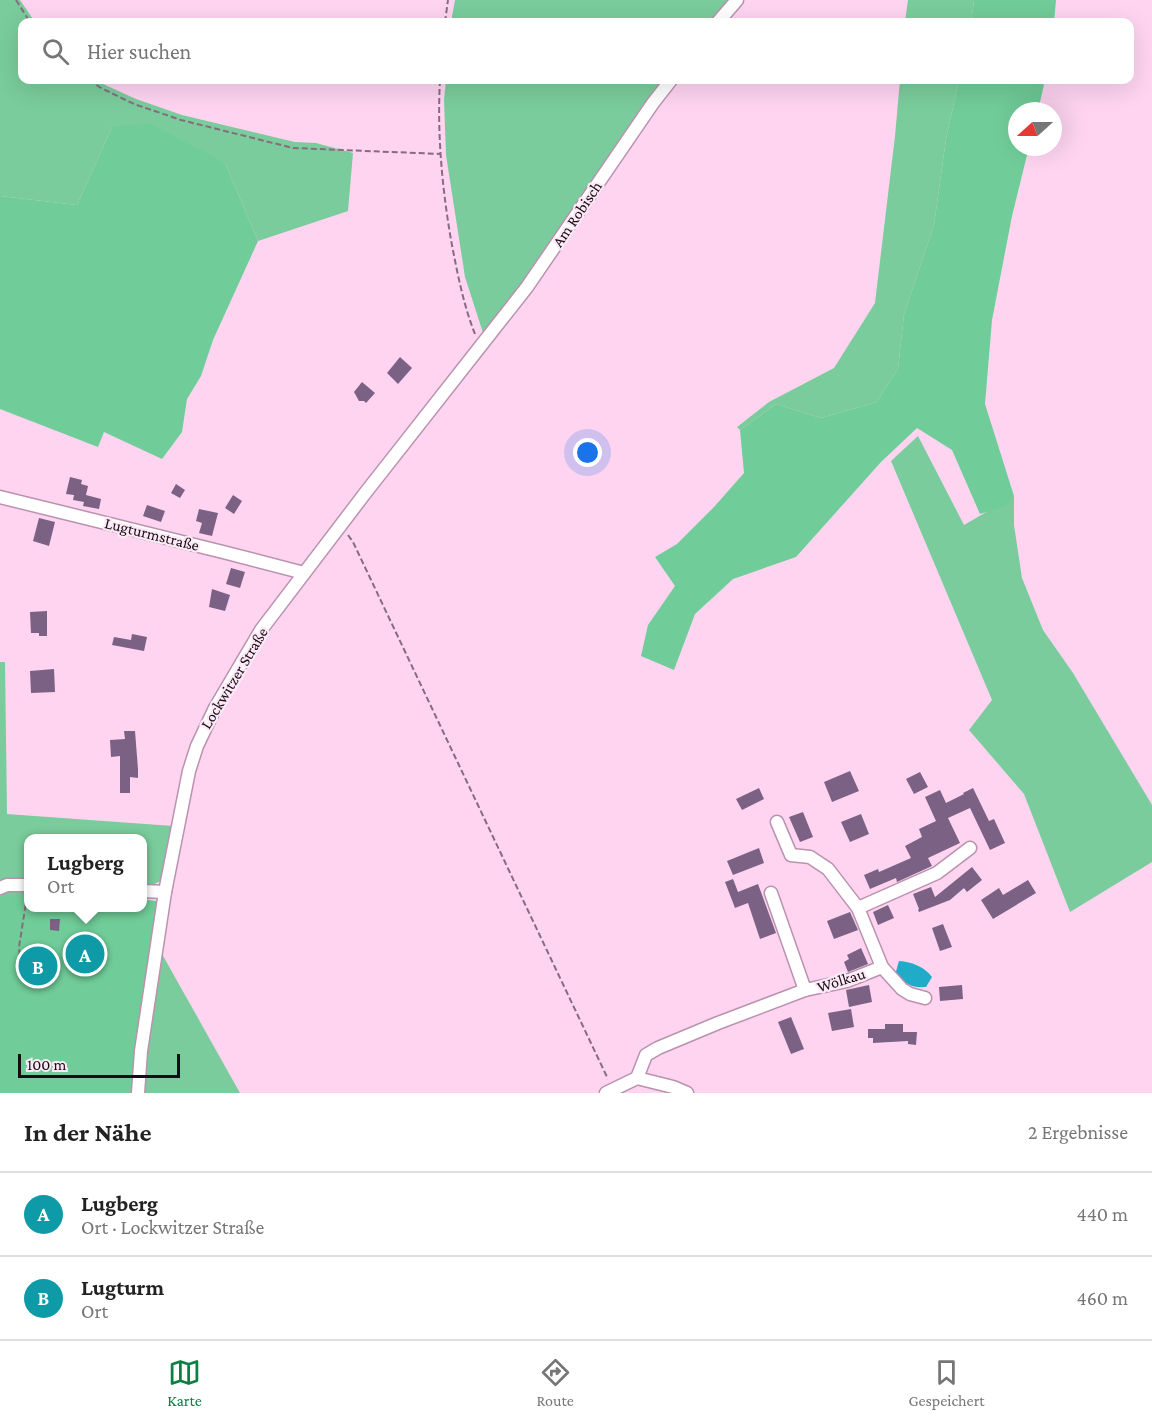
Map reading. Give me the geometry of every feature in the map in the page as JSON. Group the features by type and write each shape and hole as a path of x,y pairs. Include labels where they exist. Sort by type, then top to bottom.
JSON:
{"street":[{"path":"721,18 737,0"},
{"name":"Am Robisch","path":"468,362 527,287 653,103 669,84"},
{"name":"Lockwitzer Straße","path":"138,1093 141,1051 165,892 189,771 201,734 261,630 468,362"},
{"name":"Lugturmstraße","path":"0,497 304,573"},
{"name":"Wölkau","path":"637,1078 646,1055 658,1048 805,990 847,981 882,967 858,908 828,870 810,857 791,855 777,822"},
{"path":"858,908 936,873 970,848"},
{"path":"0,888 7,885 24,885"},
{"path":"147,891 165,892"},
{"path":"771,893 805,990"},
{"path":"882,967 902,989 925,998"},
{"path":"609,1091 637,1078 687,1093"}],"path":[{"path":"16,0 27,18"},
{"path":"446,18 448,0"},
{"path":"95,84 134,104 172,117 293,148 441,154"},
{"path":"440,84 438,107 445,201 456,264 480,346"},
{"path":"341,527 353,542 609,1091"},
{"path":"25,912 19,947 20,959 35,965"}],"green space":[{"path":"0,0 20,0 32,18 18,18 18,84 103,84 136,99 182,115 295,142 316,143 353,153 348,211 258,241 225,163 112,127 77,205 0,196"},
{"path":"455,0 737,0 721,18 452,18"},
{"path":"908,0 974,0 972,18 906,18"},
{"path":"974,0 1056,0 1054,18 972,18"},
{"path":"446,84 665,84 484,336 465,277 446,155"},
{"path":"900,84 958,84 946,139 934,225 904,314 898,369 877,402 821,418 776,404 740,430 737,427 769,402 834,368 875,303"},
{"path":"958,84 1044,84 1040,102 1008,102 1008,156 1027,156 1012,216 992,320 985,404 1014,496 1006,506 980,514 952,450 917,428 881,462 796,557 733,579 695,614 674,670 641,656 648,625 675,586 655,557 677,544 744,473 740,430 776,404 821,418 877,402 898,369 904,314 934,225 946,139"},
{"path":"151,124 225,163 258,241 213,340 201,376 187,399 182,432 162,459 104,432 98,447 0,409 0,196 77,205 112,127"},
{"path":"918,436 964,525 1014,496 1014,525 1022,578 1043,630 1073,673 1152,805 1152,862 1070,912 1024,794 969,730 992,700 891,461"},
{"path":"0,662 5,662 7,814 173,826 163,880 147,888 147,834 24,834 24,883 0,885"},
{"path":"9,889 24,890 24,912 147,912 147,900 156,901 161,909 131,1093 0,1093 0,896"},
{"path":"162,954 240,1093 142,1093 146,1050"}],"water":[{"path":"899,961 926,970 932,977 926,987 909,985 895,975"}],"building":[{"path":"400,357 412,368 398,384 387,373"},
{"path":"362,382 375,393 366,403 359,401 354,392"},
{"path":"70,477 82,480 81,484 88,486 86,495 101,499 99,509 83,506 84,502 73,500 74,495 66,494"},
{"path":"176,484 185,490 180,498 171,493"},
{"path":"233,495 242,501 234,514 225,508"},
{"path":"147,505 165,511 161,522 143,516"},
{"path":"199,509 218,513 212,536 199,533 202,523 196,521"},
{"path":"39,518 55,522 49,546 33,541"},
{"path":"231,568 245,572 240,588 226,584"},
{"path":"212,589 230,595 225,611 209,607"},
{"path":"47,611 47,636 31,633 30,612"},
{"path":"132,634 147,637 144,651 112,645 114,637 131,640"},
{"path":"54,669 55,692 31,693 30,671"},
{"path":"124,731 135,731 138,778 130,777 130,793 120,793 120,756 111,757 110,740 125,739"},
{"path":"850,771 859,791 832,802 824,782"},
{"path":"920,772 928,787 914,794 906,779"},
{"path":"759,788 764,799 742,810 736,799"},
{"path":"973,788 989,821 994,819 1005,843 990,850 970,808 948,818 960,843 928,858 932,866 897,882 896,878 870,889 864,875 878,869 879,872 911,858 905,846 922,837 919,829 936,821 925,797 940,790 946,803"},
{"path":"803,812 813,837 800,842 789,817"},
{"path":"861,814 869,834 850,842 841,822"},
{"path":"759,848 764,863 733,875 727,861"},
{"path":"972,867 982,880 967,892 964,888 950,900 919,912 913,894 931,887 935,897"},
{"path":"733,879 738,892 758,884 776,933 760,939 748,903 735,908 725,882"},
{"path":"1028,880 1036,893 993,919 981,900 999,888 1003,895"},
{"path":"888,905 894,918 878,925 873,912"},
{"path":"850,912 858,930 834,939 827,921"},
{"path":"50,919 60,919 59,931 50,930"},
{"path":"943,924 952,947 940,951 932,928"},
{"path":"861,948 868,964 848,972 844,962 849,959 847,955"},
{"path":"869,985 872,1002 849,1007 846,990"},
{"path":"962,985 963,999 940,1001 939,987"},
{"path":"851,1009 854,1027 832,1031 828,1013"},
{"path":"791,1017 804,1049 791,1054 778,1022"},
{"path":"885,1024 903,1024 903,1032 917,1032 916,1045 908,1044 908,1041 873,1043 873,1038 868,1038 868,1029 885,1029"}],"place":[{"name":"Lugberg","path":"85,954"},
{"name":"Lugturm","path":"38,966"}]}
